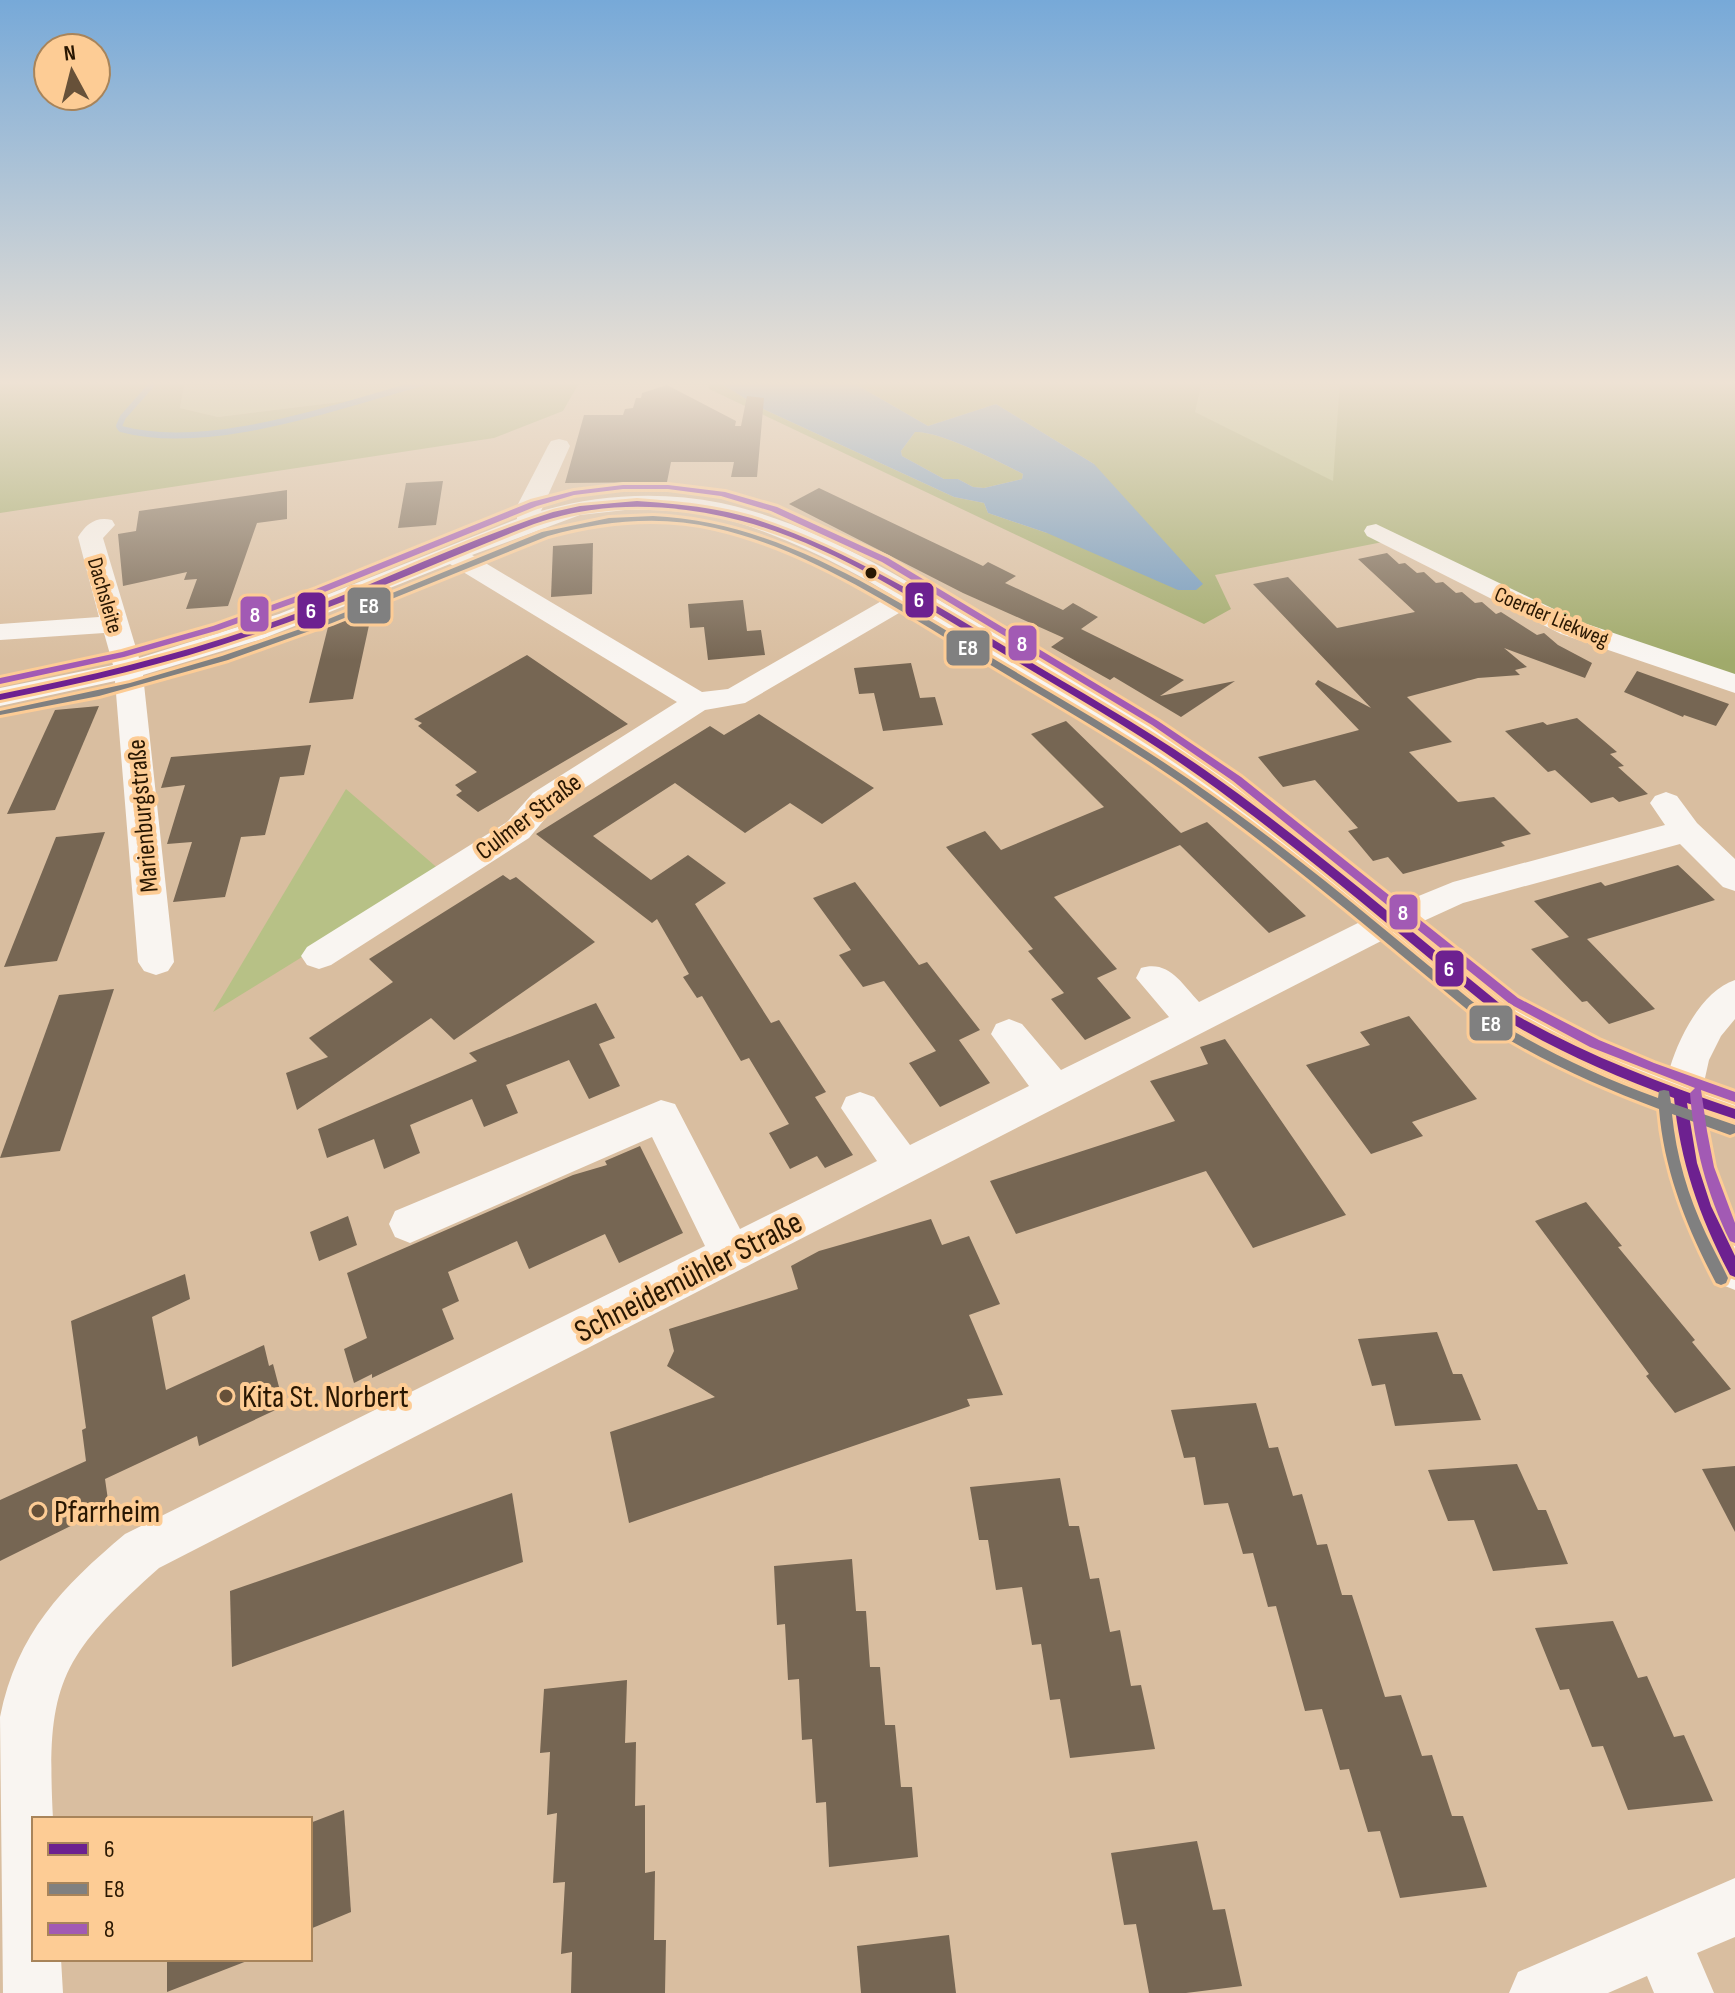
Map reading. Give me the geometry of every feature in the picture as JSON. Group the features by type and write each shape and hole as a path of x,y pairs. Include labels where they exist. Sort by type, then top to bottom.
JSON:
{"street":[{"path":"529,523 529,506 545,474"},
{"name":"Dachsleite","path":"0,697 128,670 255,632 529,523 578,508 668,503 719,510 767,524 912,594 1146,736 1227,791 1505,1014 1538,1036 1624,1077 1735,1114"},
{"name":"Dachsleite","path":"103,525 90,537 128,670"},
{"name":"Coerder Liekweg","path":"1376,531 1571,628 1735,684"},
{"path":"451,553 697,702"},
{"name":"Culmer Straße","path":"319,956 518,830 544,800 697,702 735,697 912,594"},
{"path":"0,632 115,624"},
{"name":"Marienburgstraße","path":"128,670 156,962"},
{"name":"Schneidemühler Straße","path":"33,1993 12,1737 50,1646 84,1601 142,1551 1392,921 1453,894 1676,817 1735,879"},
{"path":"1154,978 1195,1021"},
{"path":"1735,994 1697,1041 1680,1094 1690,1177 1702,1212 1735,1270"},
{"path":"1009,1034 1056,1091"},
{"path":"860,1108 904,1167"},
{"path":"410,1224 661,1116 731,1254"},
{"path":"1539,1993 1735,1907"},
{"path":"1662,1940 1684,1993"}],"green space":[{"path":"0,474 257,474 0,513"},
{"path":"888,474 904,474 954,497 984,503 988,513 1047,533 1087,474 1319,474 1333,481 1333,474 1735,474 1735,676 1578,623 1403,538 1215,575 1231,609 1204,624"},
{"path":"935,474 1023,474 1022,479 984,488 973,487 958,479 944,479"},
{"path":"1318,474 1334,474 1334,482"},
{"path":"346,789 441,871 213,1012"}],"water":[{"path":"904,474 935,474 984,488 1022,479 1023,474 1103,474 1203,584 1196,590 1178,590 1047,533 988,513 984,503 954,497"}],"building":[{"path":"568,474 669,474 667,482 565,483"},
{"path":"732,474 757,474 757,477 731,477"},
{"path":"443,481 436,525 398,528 406,483"},
{"path":"819,488 983,566 988,562 1016,576 1005,583 1063,610 1073,603 1098,617 1081,629 1184,680 1160,696 1235,681 1181,717 1114,677 1110,680 1051,647 1064,638 963,593 789,504"},
{"path":"287,490 287,519 257,523 228,606 186,609 197,579 184,580 187,572 123,586 118,534 136,531 139,511"},
{"path":"593,543 592,594 551,597 553,546"},
{"path":"1387,553 1399,564 1405,563 1417,573 1424,572 1436,583 1443,582 1475,603 1482,602 1496,614 1501,612 1537,635 1544,633 1558,645 1592,663 1585,678 1504,648 1527,667 1515,670 1520,675 1478,678 1407,697 1452,742 1409,752 1458,802 1494,797 1531,834 1501,842 1505,846 1403,874 1388,857 1373,861 1348,831 1358,828 1315,780 1283,787 1258,757 1359,730 1315,684 1318,680 1371,708 1253,584 1288,577 1337,628 1415,612 1358,559"},
{"path":"743,600 747,631 761,630 765,655 708,660 704,627 690,628 688,604"},
{"path":"371,616 353,699 309,703 330,619"},
{"path":"527,655 628,724 478,812 456,795 462,791 455,785 477,772 418,726 422,723 414,719"},
{"path":"911,663 920,698 935,697 943,725 883,731 874,693 859,694 854,668"},
{"path":"1637,671 1729,704 1716,726 1683,717 1624,692"},
{"path":"99,706 55,810 7,814 55,710"},
{"path":"759,714 874,788 822,824 790,803 745,833 675,783 593,836 651,880 688,855 726,883 695,904 771,1023 779,1020 826,1092 815,1097 853,1155 825,1168 817,1156 790,1169 769,1133 789,1124 749,1058 741,1061 702,996 697,998 683,977 689,974 657,919 652,923 536,834 710,726 724,735"},
{"path":"1577,718 1617,752 1610,754 1624,766 1618,767 1648,794 1619,802 1613,797 1591,803 1555,770 1548,772 1505,731"},
{"path":"1066,721 1181,833 1207,822 1306,916 1269,933 1180,845 1054,897 1117,969 1097,978 1131,1018 1085,1040 1051,999 1064,993 1028,951 1033,949 946,847 985,831 1001,850 1104,807 1031,734"},
{"path":"311,745 304,775 280,777 265,835 241,837 225,897 173,902 192,842 167,844 185,785 161,788 171,757"},
{"path":"105,832 57,961 4,967 56,837"},
{"path":"1678,865 1715,900 1587,939 1655,1009 1609,1024 1587,1001 1582,1002 1531,949 1569,937 1534,901 1601,882 1605,886"},
{"path":"503,875 510,880 516,877 595,942 454,1040 431,1018 297,1110 286,1073 328,1057 309,1038 393,982 369,959"},
{"path":"855,882 919,965 927,962 980,1030 959,1040 990,1083 940,1107 909,1063 936,1051 884,981 863,987 839,955 851,950 813,898"},
{"path":"114,989 60,1151 0,1158 59,995"},
{"path":"596,1003 615,1038 599,1044 620,1086 589,1099 569,1060 506,1085 518,1113 484,1127 472,1099 410,1125 420,1153 384,1169 374,1139 327,1158 318,1129 477,1061 469,1053"},
{"path":"1409,1016 1477,1099 1412,1122 1423,1136 1371,1154 1306,1065 1370,1045 1360,1032"},
{"path":"1225,1039 1346,1215 1253,1248 1206,1171 1016,1234 990,1181 1175,1121 1150,1081 1208,1064 1200,1047"},
{"path":"640,1146 683,1233 619,1263 605,1234 529,1269 517,1241 448,1272 459,1301 442,1309 454,1339 372,1378 372,1374 354,1383 344,1349 367,1338 347,1273 573,1175 607,1165 605,1161"},
{"path":"1586,1202 1731,1389 1675,1413 1646,1376 1649,1374 1535,1221"},
{"path":"348,1216 357,1245 319,1261 310,1232"},
{"path":"931,1219 942,1245 969,1236 1000,1304 969,1315 1003,1395 967,1399 970,1406 629,1523 610,1432 715,1397 667,1366 674,1351 669,1329 798,1289 791,1266 819,1251"},
{"path":"185,1274 190,1299 152,1317 166,1390 264,1345 269,1366 273,1364 284,1406 199,1446 197,1436 105,1479 109,1507 0,1561 0,1500 86,1461 82,1430 86,1428 71,1321"},
{"path":"1437,1332 1453,1374 1462,1374 1481,1420 1395,1426 1385,1384 1372,1386 1358,1339"},
{"path":"1256,1403 1269,1448 1278,1447 1293,1496 1302,1494 1317,1545 1327,1544 1342,1595 1352,1595 1385,1697 1401,1695 1422,1756 1432,1755 1452,1816 1463,1816 1487,1887 1400,1898 1380,1831 1368,1832 1349,1769 1340,1770 1322,1709 1305,1711 1276,1606 1268,1607 1253,1553 1243,1554 1228,1503 1204,1505 1195,1457 1184,1458 1171,1410"},
{"path":"1517,1464 1538,1510 1546,1510 1568,1564 1493,1571 1474,1520 1448,1521 1428,1470"},
{"path":"1735,1466 1735,1532 1702,1469"},
{"path":"1060,1478 1069,1526 1079,1526 1090,1579 1099,1578 1110,1632 1120,1630 1131,1686 1141,1685 1155,1749 1070,1758 1060,1699 1050,1700 1041,1644 1032,1645 1022,1587 996,1590 988,1540 979,1540 970,1487"},
{"path":"512,1493 523,1562 232,1667 230,1591"},
{"path":"852,1559 856,1611 866,1611 870,1667 880,1667 885,1725 895,1725 901,1787 912,1787 918,1857 829,1867 826,1802 816,1803 812,1739 802,1740 799,1679 788,1680 785,1624 777,1625 774,1566"},
{"path":"1613,1621 1638,1678 1647,1676 1674,1737 1684,1735 1713,1801 1628,1810 1603,1746 1592,1747 1569,1689 1560,1690 1535,1628"},
{"path":"627,1680 625,1743 636,1742 635,1806 645,1805 645,1873 655,1871 654,1940 666,1940 665,1993 571,1993 572,1952 561,1954 565,1882 553,1883 557,1813 547,1815 550,1752 540,1753 544,1689"},
{"path":"344,1810 351,1912 312,1928 312,1822"},
{"path":"1197,1841 1213,1910 1225,1909 1242,1986 1186,1993 1149,1993 1136,1924 1124,1925 1111,1853"},
{"path":"949,1935 956,1993 861,1993 857,1946"},
{"path":"167,1961 247,1961 167,1992"}],"transit line":[{"name":"8","path":"0,681 124,654 216,628 319,591 534,504 574,493 623,487 668,487 722,494 774,509 885,560 1155,723 1237,779 1514,1001 1540,1017 1594,1044 1735,1097"},
{"name":"6","path":"0,697 125,670 247,634 531,522 568,511 637,503 693,507 747,520 799,538 900,589 1114,716 1227,791 1505,1014 1588,1058 1735,1114"},
{"name":"E8","path":"3,713 131,685 225,658 293,635 545,534 588,524 631,519 675,519 718,526 785,548 849,578 1158,763 1253,831 1495,1026 1523,1043 1609,1085 1730,1129"},
{"name":"8","path":"1696,1093 1708,1167 1735,1237"},
{"name":"6","path":"1680,1094 1686,1141 1697,1185 1713,1228 1735,1270"},
{"name":"E8","path":"1664,1095 1670,1144 1682,1190 1721,1278"}],"place":[{"name":"Kita St. Norbert","path":"226,1396"},
{"name":"Pfarrheim","path":"38,1511"}]}
